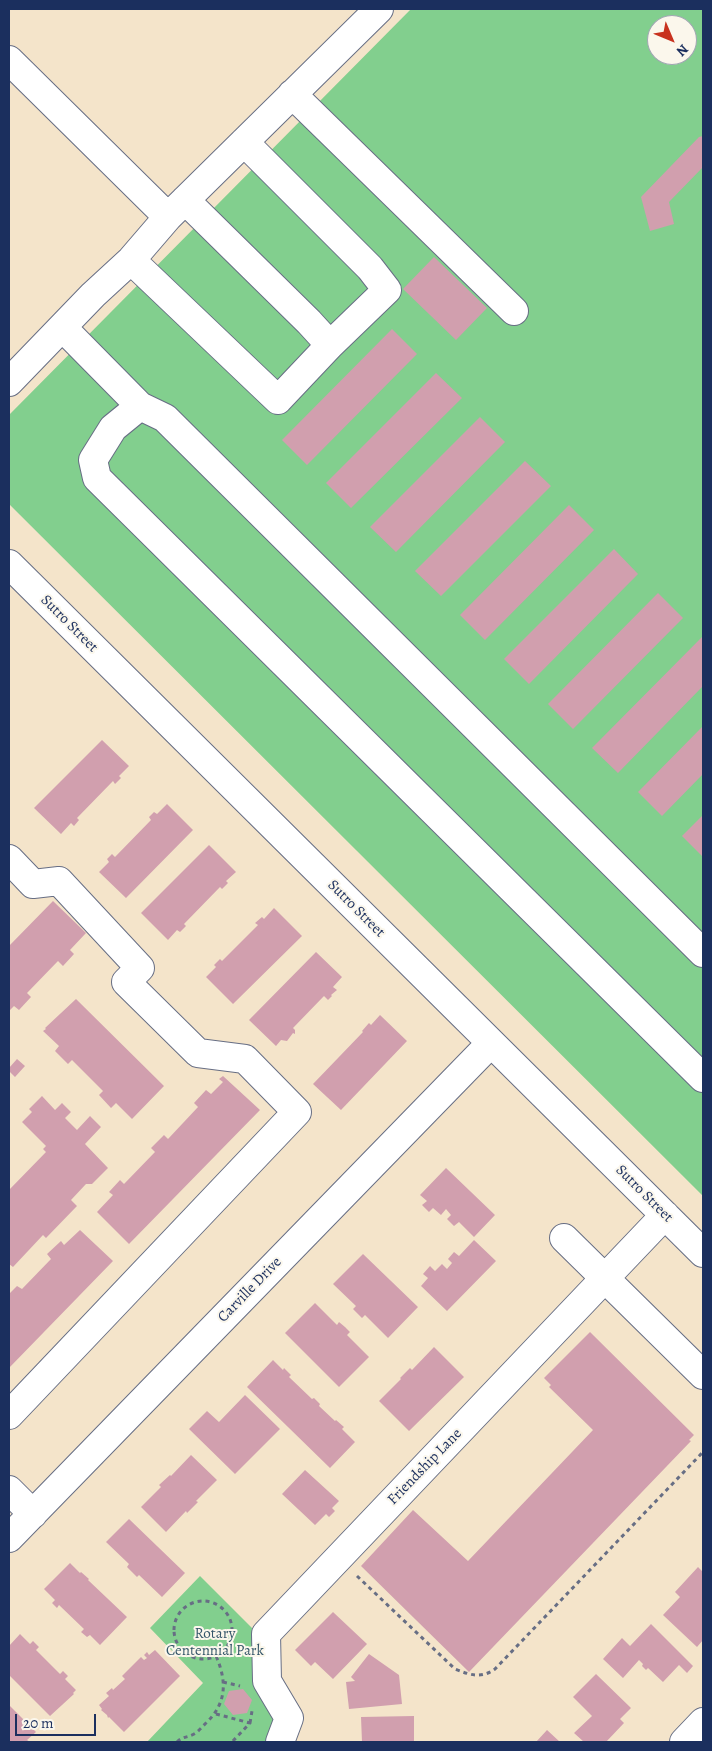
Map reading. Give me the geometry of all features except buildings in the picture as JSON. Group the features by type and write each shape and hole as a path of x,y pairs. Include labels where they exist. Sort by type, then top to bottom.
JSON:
{"street":[{"path":"9,382 93,295 131,260 176,209 379,9"},
{"path":"9,60 176,209 310,322 330,345"},
{"path":"292,94 514,311"},
{"path":"131,260 278,400 330,345 387,290 370,268 244,142"},
{"path":"63,328 140,406 165,418 703,953"},
{"path":"140,406 113,428 93,460 97,478 703,1078"},
{"name":"Sutro Street","path":"9,564 703,1254"},
{"path":"9,859 33,884 59,881 140,968 126,982 198,1053 245,1059 297,1112 9,1415"},
{"name":"Carville Drive","path":"9,1538 491,1043"},
{"name":"Friendship Lane","path":"280,1742 289,1718 267,1682 266,1634 665,1216"},
{"path":"564,1238 703,1375"},
{"path":"9,1490 32,1514"},
{"path":"684,1742 703,1722"}],"path":[{"path":"338,1558 455,1668 469,1675 486,1675 495,1669 703,1452"},
{"path":"207,1601 223,1609 228,1616 231,1625 229,1643 216,1656 206,1659 196,1658 180,1648 175,1639 175,1619 181,1610 189,1604 207,1601"},
{"path":"177,1742 181,1738 194,1734 216,1714 224,1690 223,1672 216,1656"},
{"path":"216,1714 250,1724 232,1742"}],"green space":[{"path":"411,9 703,9 703,1196 9,504 9,415"},
{"name":"Rotary Centennial Park","path":"200,1576 258,1634 254,1646 254,1667 261,1688 278,1718 269,1742 147,1742 203,1683 150,1628"}]}
